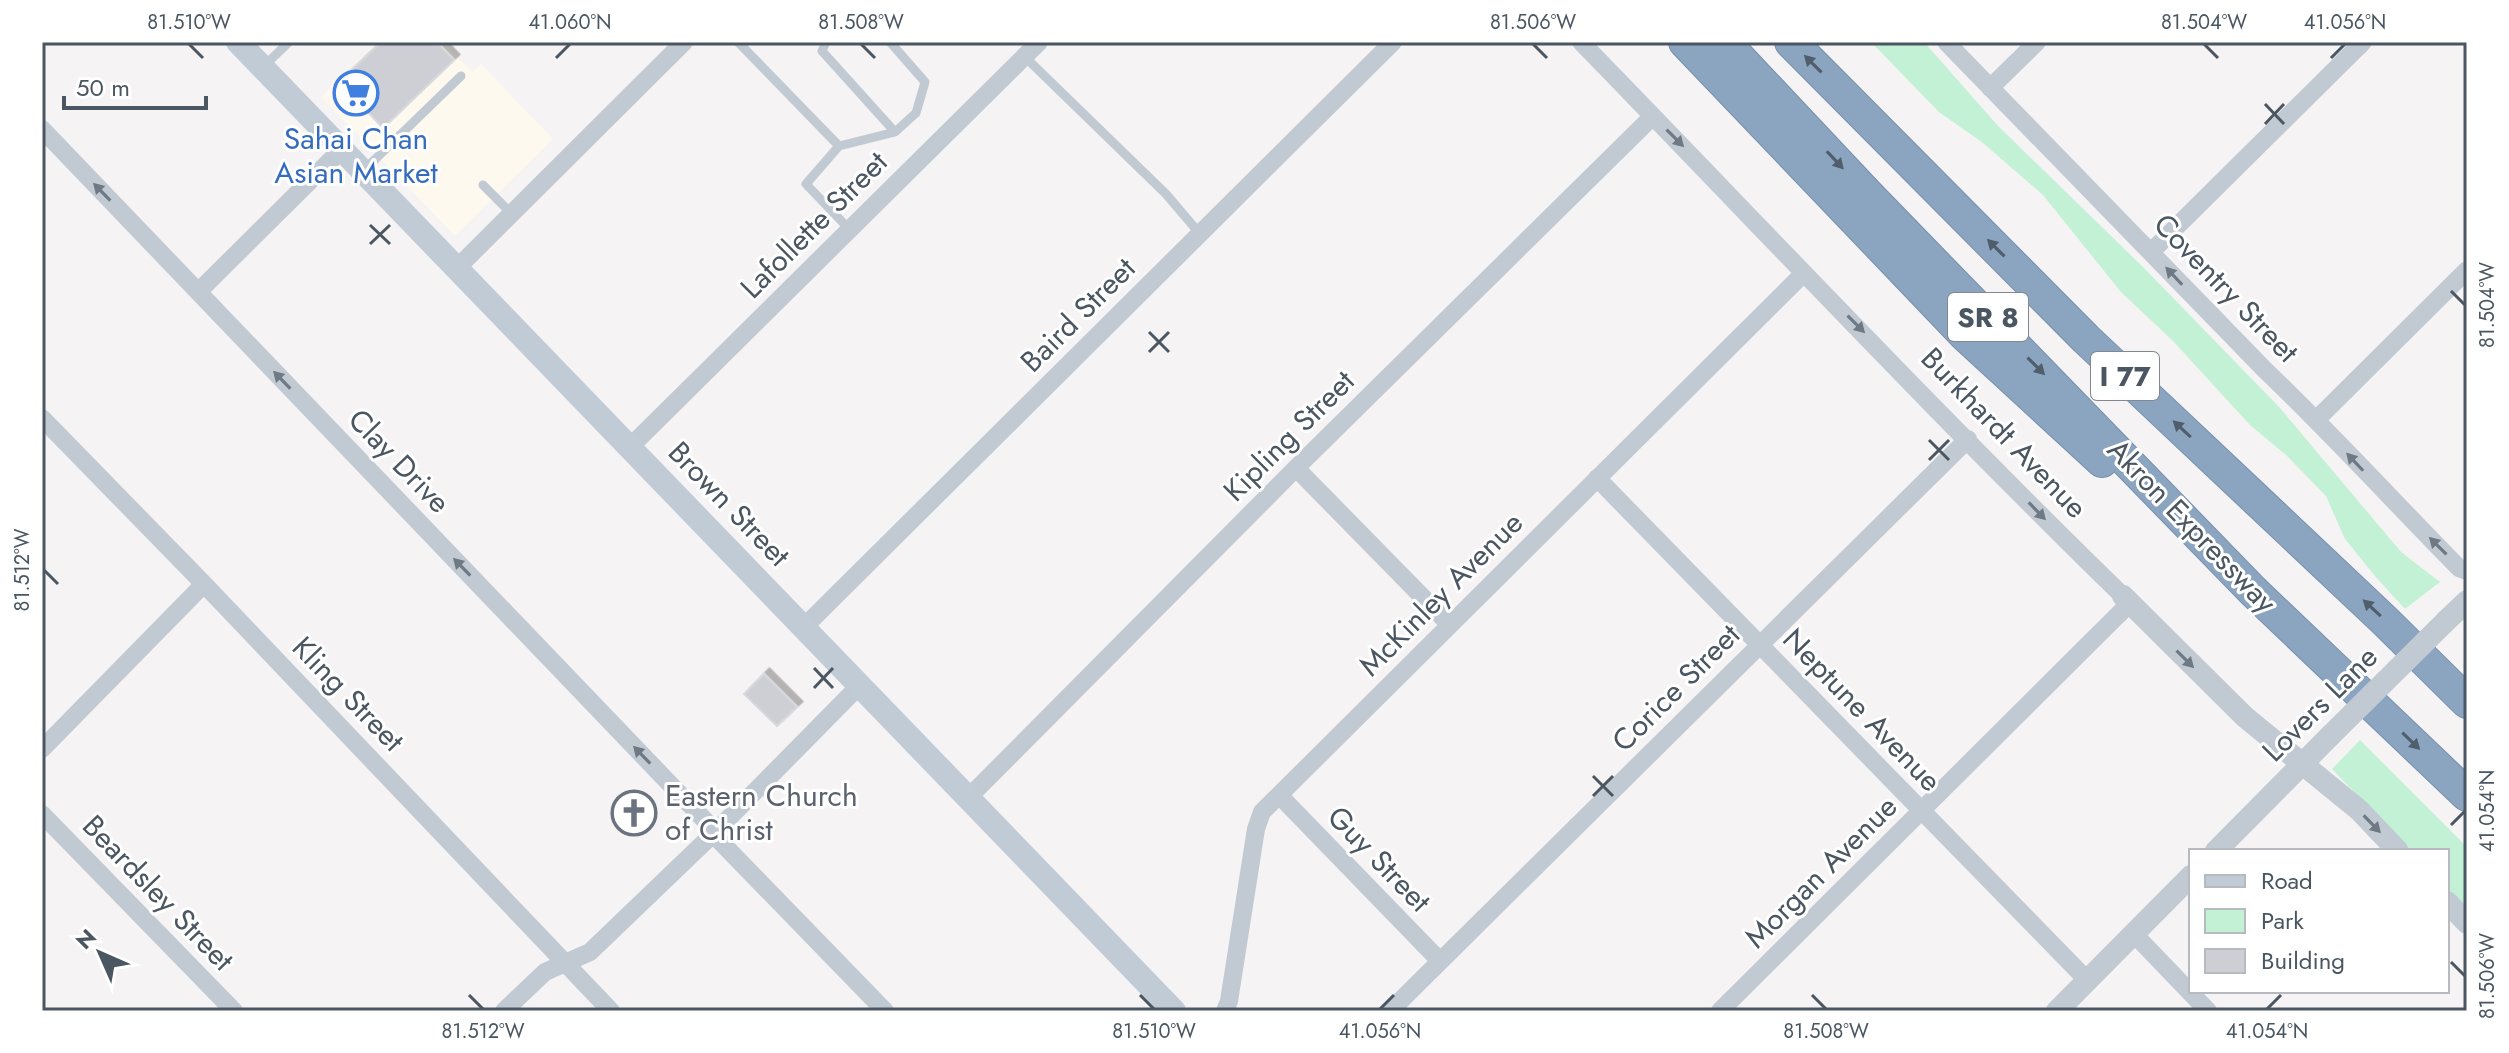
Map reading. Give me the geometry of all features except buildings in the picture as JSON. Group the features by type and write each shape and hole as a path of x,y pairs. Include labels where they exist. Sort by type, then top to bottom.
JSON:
{"highway":[{"name":"I 77","path":"1685,42 1965,335 2081,443 2253,591"},
{"name":"Akron Expressway","path":"1724,42 1867,194 2253,591 2467,795"},
{"name":"Akron Expressway","path":"1791,42 2086,339 2467,702"}],"main road":[{"name":"Brown Street","path":"238,42 1174,1011"}],"street":[{"name":"Lafollette Street","path":"629,448 1039,42"},
{"name":"Baird Street","path":"803,628 1393,42"},
{"name":"Burkhardt Avenue","path":"1581,42 2048,523 2245,717 2359,810 2396,849"},
{"name":"Coventry Street","path":"1946,42 2459,568 2467,571"},
{"path":"1990,88 2037,42"},
{"path":"2152,251 2363,42"},
{"path":"456,269 676,45"},
{"name":"Kipling Street","path":"968,798 1296,468 1653,116"},
{"name":"Clay Drive","path":"42,129 885,1011"},
{"path":"198,292 342,149"},
{"path":"2317,419 2467,270"},
{"name":"McKinley Avenue","path":"1225,1011 1256,829 1262,812 1804,273"},
{"name":"Kling Street","path":"42,418 611,1011"},
{"name":"Corice Street","path":"1390,1011 1968,439"},
{"path":"1296,468 1449,624"},
{"name":"Neptune Avenue","path":"1597,478 2087,980"},
{"path":"42,749 204,584"},
{"name":"Morgan Avenue","path":"1720,1011 1922,811 2127,600"},
{"name":"Lovers Lane","path":"2218,849 2467,601"},
{"path":"504,1011 545,972 590,952 714,833 859,686"},
{"name":"Guy Street","path":"1279,795 1440,961"},
{"name":"Beardsley Street","path":"42,814 234,1011"},
{"path":"2057,1011 2189,878"},
{"path":"2449,904 2467,923"},
{"path":"2135,935 2189,991"},
{"path":"2191,993 2208,1011"}],"lane":[{"path":"263,67 289,42"},
{"path":"738,42 839,146"},
{"path":"826,42 822,51 895,132"},
{"path":"850,230 806,184 839,146 895,132 916,113 925,82 890,42"},
{"path":"1024,56 1166,194 1200,234"},
{"path":"363,171 461,76"},
{"path":"483,185 512,214"}],"shaded area":[{"path":"377,42 443,42 472,72 481,64 553,139 455,236 321,97"}],"green space":[{"path":"1871,42 1924,42 1999,127 2144,268 2280,408 2401,552 2440,582 2405,609 2345,539 2326,496 2286,455 2250,425 2173,341 2121,292 2043,195 1983,143 1939,112"},
{"path":"2360,740 2467,847 2467,908 2449,890 2449,849 2410,849 2332,769"}],"place":[{"name":"Sahai Chan Asian Market","path":"356,93"},
{"name":"Eastern Church of Christ","path":"634,813"}]}
